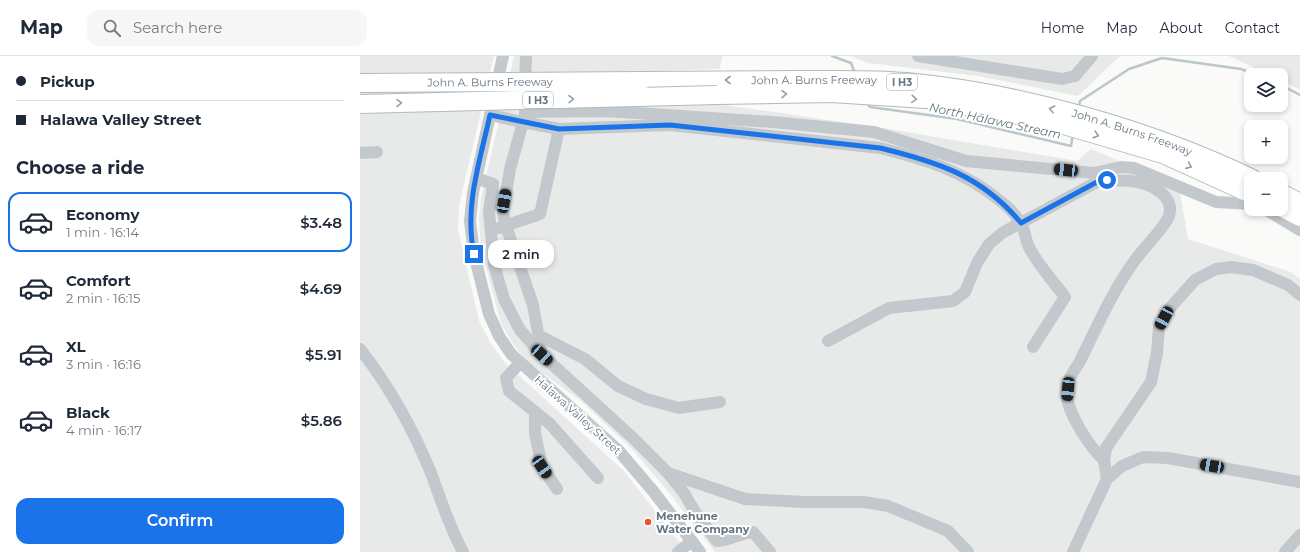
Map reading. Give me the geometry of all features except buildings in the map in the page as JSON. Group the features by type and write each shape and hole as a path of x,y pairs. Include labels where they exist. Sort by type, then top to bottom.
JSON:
{"highway":[{"name":"John A. Burns Freeway","path":"360,83 768,80 906,82 989,94 1107,122 1244,191"},
{"name":"John A. Burns Freeway","path":"360,104 831,93 926,100 1050,121 1154,146 1181,148 1244,175"},
{"path":"1288,197 1300,203"},
{"path":"1288,211 1300,217"}],"street":[{"name":"Halawa Valley Street","path":"503,56 476,178 470,221 474,254 493,324 504,344 520,363 618,450 643,478 700,552"},
{"path":"526,56 524,117 510,169 503,212 506,226 533,305 540,336 542,355"},
{"path":"918,56 975,60 1069,79 1075,76 1092,56"},
{"path":"490,115 524,117 605,111 765,121 874,132 966,161 1094,173 1121,167 1134,168 1216,202 1244,204"},
{"path":"524,117 559,129 670,125 880,148 914,156 956,171 982,185 1009,208 1021,223 1030,248 1065,297 1032,347"},
{"path":"490,231 540,214 559,129"},
{"path":"360,153 377,152"},
{"path":"476,178 493,184 489,212 494,265 504,299 520,330 542,355 628,433 668,473 684,493 695,512 718,540 729,540 744,533 753,532 770,552"},
{"path":"828,341 889,308 953,301 965,292 977,263 989,244 1002,233 1095,183 1107,180 1132,181 1157,189 1166,198 1170,208 1167,219 1132,264 1087,343 1082,358 1069,381 1067,398 1073,416 1096,454 1104,460"},
{"path":"1277,216 1300,230"},
{"path":"1107,479 1104,460 1106,448 1151,382 1157,353 1160,327 1169,309 1195,280 1216,269 1231,267 1253,270 1288,286 1300,295"},
{"path":"540,336 585,359 618,386 646,399 678,408 720,402"},
{"path":"360,349 393,395 430,472 451,529 463,552"},
{"path":"520,363 506,378 509,391 550,424 598,478"},
{"path":"535,412 535,433 542,467 557,489"},
{"path":"1073,552 1107,479 1122,466 1143,457 1168,458 1300,482"},
{"path":"668,473 745,499 804,502 864,502 888,506 948,531 968,552"},
{"path":"1285,552 1300,535"},
{"path":"678,552 692,541"}],"shaded area":[{"path":"360,56 494,56 459,206 458,229 479,321 491,344 506,364 624,471 687,552 360,552"},
{"path":"514,56 722,56 720,69 534,74 533,111 718,104 877,127 1077,161 1091,149 1179,187 1188,239 1291,272 1300,279 1300,552 715,552 671,495 632,449 580,400 543,374 525,359 511,341 501,323 481,249 479,219 481,198"},
{"path":"851,56 1120,56 1078,96 978,76 868,63"},
{"path":"1229,56 1300,56 1300,90 1288,84 1288,68 1255,68"}],"waterway":[{"name":"North Hālawa Stream","path":"832,56 851,63 855,73"},
{"name":"North Hālawa Stream","path":"1079,108 1080,101 1129,69 1162,58 1244,70"},
{"name":"North Hālawa Stream","path":"1288,89 1300,95"},
{"name":"North Hālawa Stream","path":"867,102 870,107 957,119 1071,146 1073,134"}],"place":[{"name":"Menehune Water Company","path":"648,522"}],"route":[{"path":"474,254 470,234 470,208 490,115 559,129 670,125 880,148 914,156 956,171 982,185 1009,208 1021,223 1095,183 1107,180"}]}
